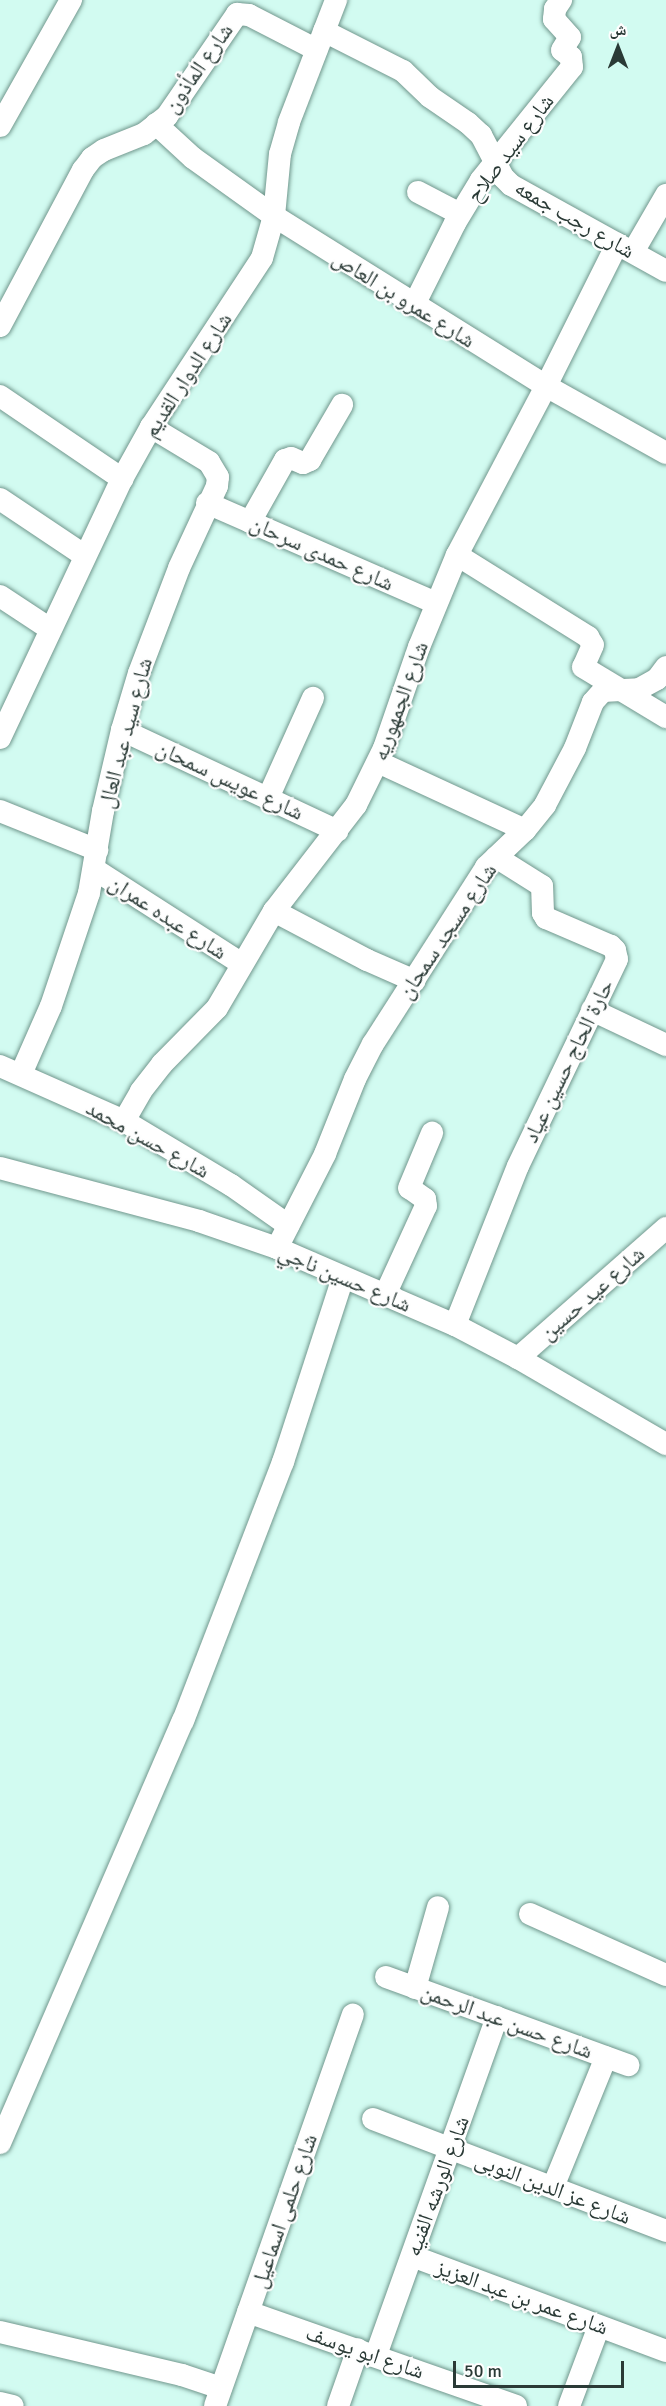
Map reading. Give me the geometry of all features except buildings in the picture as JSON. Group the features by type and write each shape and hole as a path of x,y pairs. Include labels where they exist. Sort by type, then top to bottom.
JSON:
{"street":[{"path":"0,126 71,0"},
{"name":"شارع الدوار القديم","path":"1,733 10,688 50,629 122,479 151,427 252,277 270,238 280,154 289,122 321,40 333,1"},
{"name":"شارع سيد صلاح","path":"414,305 460,214 495,160 572,67 571,57 562,50 570,37 554,19 553,2"},
{"name":"شارع المأذون","path":"0,326 87,164 104,150 144,134 167,116 237,14 249,15 321,40"},
{"name":"شارع رجب جمعه","path":"321,40 403,71 429,97 474,129 491,150 512,185 666,271"},
{"name":"شارع عمرو بن العاص","path":"156,124 225,183 274,216 546,386 666,453"},
{"path":"418,192 460,214"},
{"name":"شارع الجمهوريه","path":"124,1121 141,1091 162,1064 217,1008 274,911 356,805 378,762 436,603 457,555 546,386 625,248 666,195"},
{"path":"0,396 122,479"},
{"path":"250,522 285,460 291,458 306,463 310,460 342,405"},
{"name":"شارع سيد عبد العال","path":"10,1070 51,1006 74,945 95,860 122,730 143,663 179,568 207,503 217,486 218,477 209,462 151,427"},
{"path":"0,499 85,556"},
{"name":"شارع حمدى سرحان","path":"207,503 436,603"},
{"path":"457,555 588,637 593,645 584,667 666,717"},
{"path":"0,596 50,629"},
{"name":"شارع مسجد سمحان","path":"277,1248 325,1154 342,1108 373,1044 486,867 525,830 545,805 561,777 593,702 603,691 639,689 657,679 666,667"},
{"path":"268,798 313,698"},
{"name":"شارع عويس سمحان","path":"122,730 338,831"},
{"path":"378,762 525,830"},
{"name":"شارع عبده عمران","path":"0,811 95,860 242,964"},
{"name":"حارة الحاج حسين عياد","path":"455,1325 518,1166 617,959 615,950 546,918 543,913 542,886 496,857"},
{"path":"274,911 348,951 415,981"},
{"path":"592,1010 666,1045"},
{"name":"شارع حسن محمد","path":"10,1070 124,1121 231,1185 288,1225"},
{"path":"386,1295 426,1206 425,1199 409,1188 432,1132"},
{"name":"شارع حسين ناجي","path":"0,1168 199,1221 277,1248 455,1325 518,1358 666,1444"},
{"name":"شارع عيد حسين","path":"518,1358 666,1228"},
{"path":"0,2143 200,1679 283,1462 343,1277"},
{"path":"415,1988 438,1907"},
{"path":"530,1914 666,1975"},
{"name":"شارع حسن عبد الرحمن","path":"386,1977 628,2065"},
{"name":"شارع حلمى اسماعيل","path":"218,2397 352,2015"},
{"name":"شارع الورشه الفنيه","path":"338,2406 367,2352 412,2256 497,2017"},
{"path":"553,2187 606,2057"},
{"name":"شارع عز الدين النوبى","path":"373,2119 666,2231"},
{"name":"شارع عمر بن عبد العزيز","path":"412,2256 666,2351"},
{"name":"شارع ابو يوسف","path":"248,2312 516,2406"},
{"path":"569,2406 599,2326"},
{"path":"0,2332 182,2375 218,2397"},
{"path":"0,2403 13,2406"}]}
